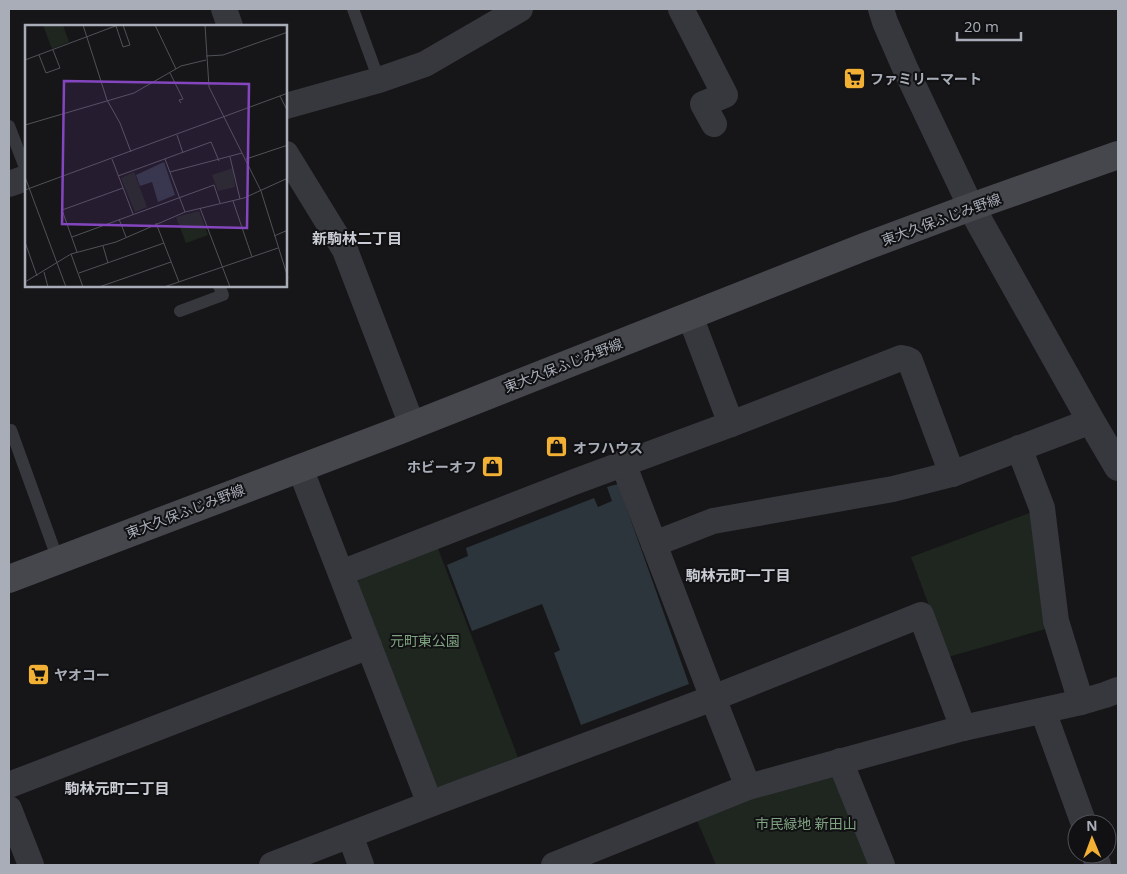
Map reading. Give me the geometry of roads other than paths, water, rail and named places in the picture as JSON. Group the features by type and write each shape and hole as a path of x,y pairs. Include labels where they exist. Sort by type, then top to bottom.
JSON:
{"main road":[{"name":"東大久保ふじみ野線","path":"9,579 412,425 864,247 1118,155"}],"street":[{"path":"224,9 230,25"},
{"path":"288,105 379,80 425,64 520,9"},
{"path":"681,9 725,95 703,104 714,124"},
{"path":"881,9 905,68 971,207 1091,421 1116,459"},
{"path":"288,157 345,250 412,425"},
{"path":"9,184 25,178"},
{"path":"690,316 731,424"},
{"path":"341,573 901,358 910,361 952,474"},
{"path":"654,544 713,521 892,489 952,474 1091,421"},
{"path":"1019,448 1042,508 1056,621 1081,702"},
{"path":"624,463 748,787"},
{"path":"300,468 430,804"},
{"path":"272,865 713,698 921,615 963,728"},
{"path":"9,785 369,646"},
{"path":"570,862 748,787 963,728 1081,702 1118,690"},
{"path":"1043,711 1080,814"},
{"path":"840,762 882,865"},
{"path":"9,809 30,865"},
{"path":"350,835 361,865"}],"lane":[{"path":"353,9 379,80"},
{"path":"9,126 25,167"},
{"path":"180,311 223,295 220,288"},
{"path":"11,430 58,560"}],"place":[{"name":"ファミリーマート","path":"854,78"},
{"name":"オフハウス","path":"557,447"},
{"name":"ホビーオフ","path":"493,466"},
{"name":"ヤオコー","path":"38,674"}],"district":[{"name":"新駒林二丁目","path":"357,238"},
{"name":"駒林元町一丁目","path":"738,575"},
{"name":"駒林元町二丁目","path":"117,788"}],"park label":[{"name":"元町東公園","path":"425,640"},
{"name":"市民緑地 新田山","path":"806,823"}]}
